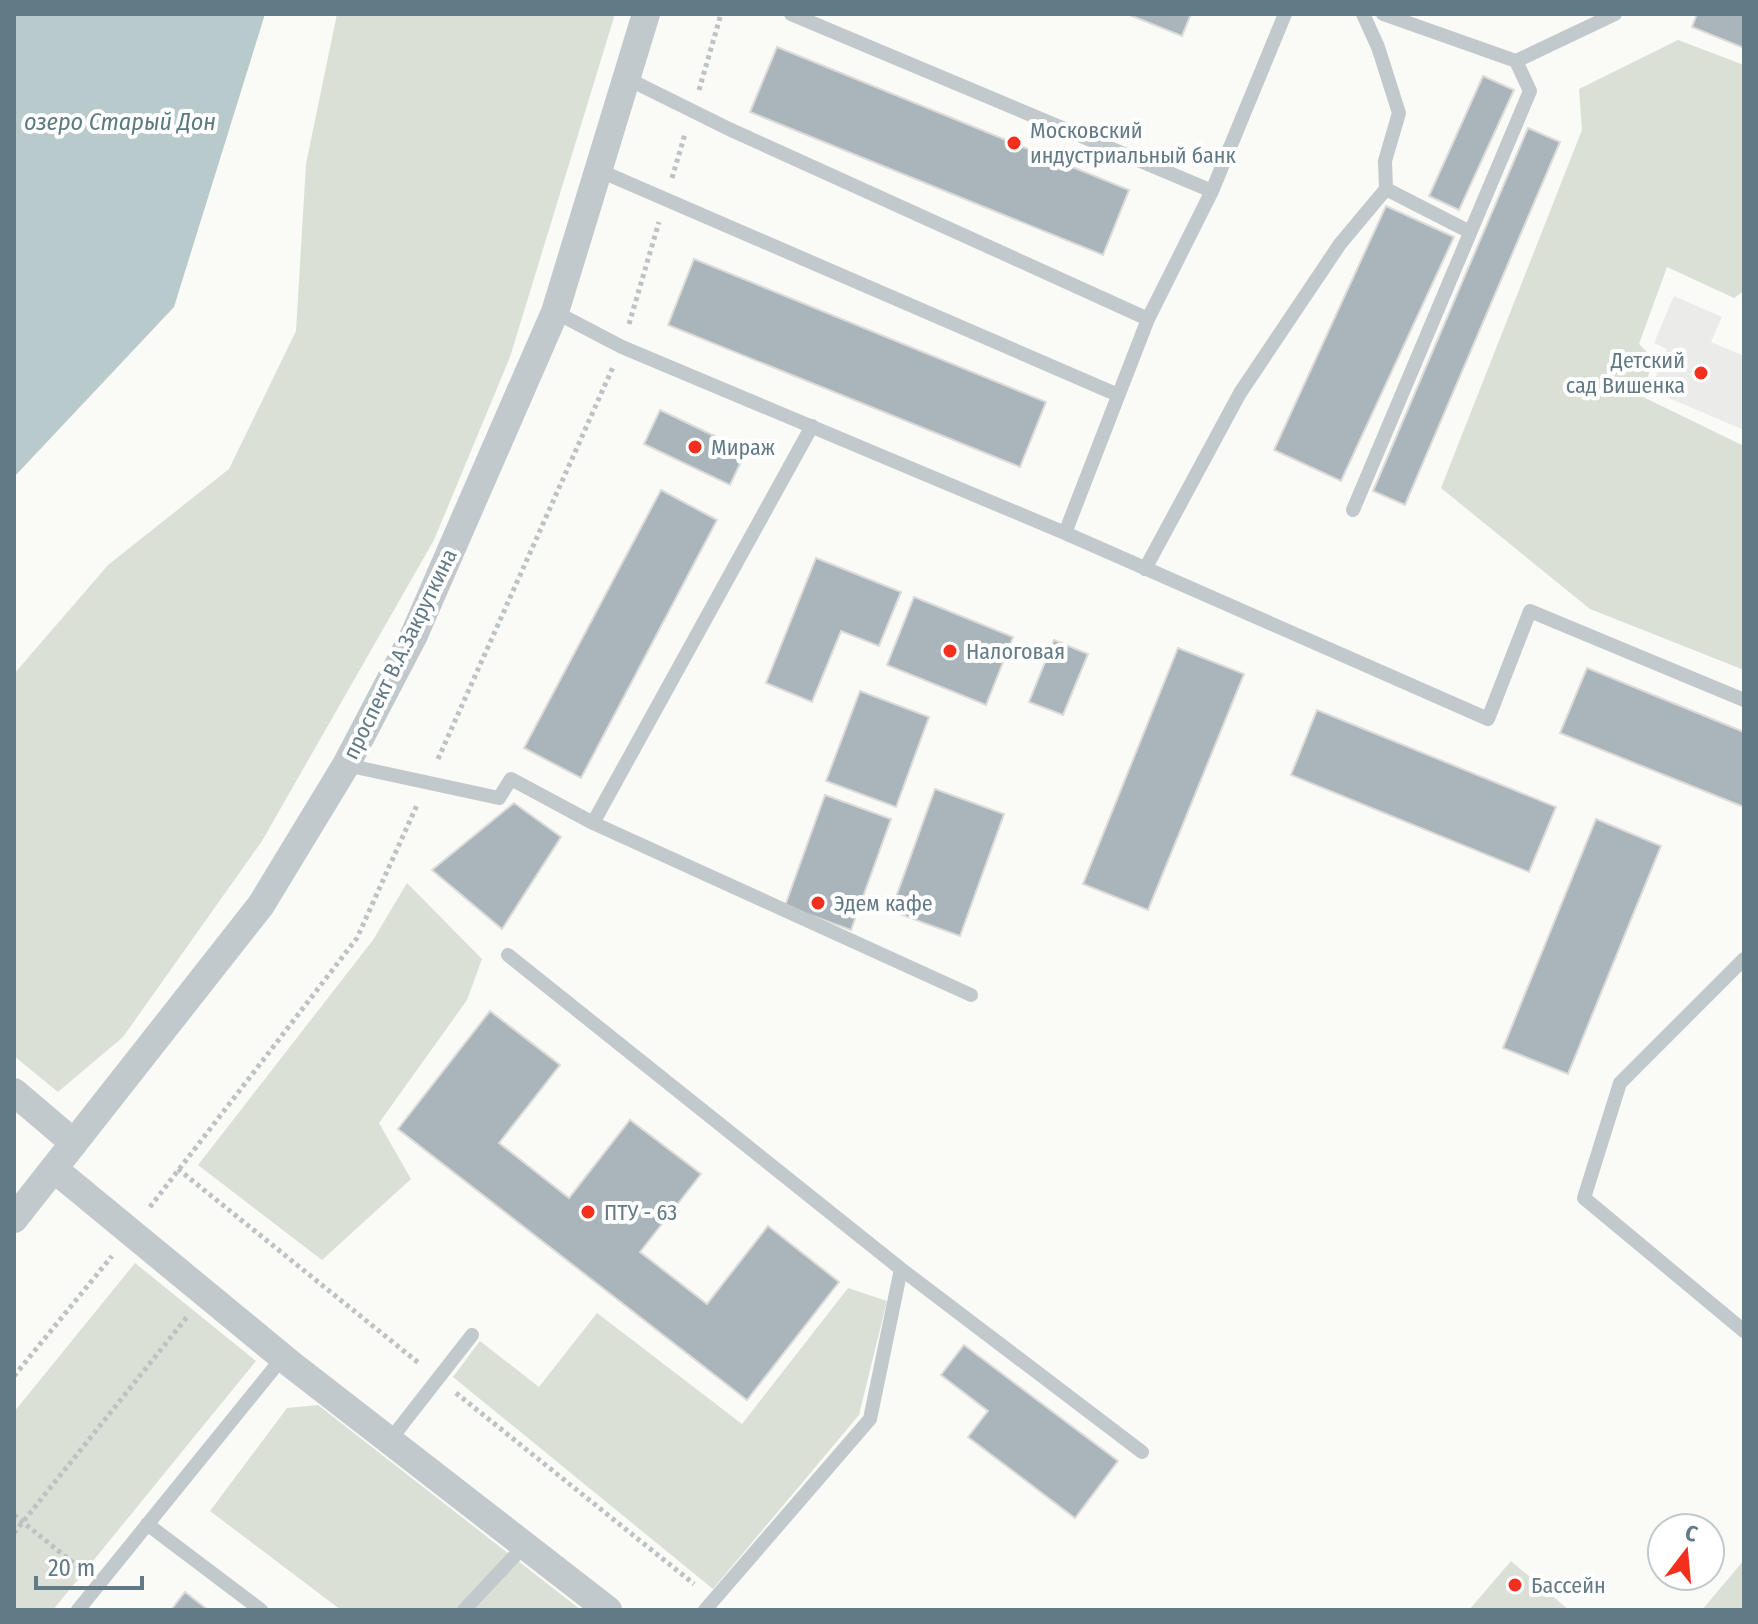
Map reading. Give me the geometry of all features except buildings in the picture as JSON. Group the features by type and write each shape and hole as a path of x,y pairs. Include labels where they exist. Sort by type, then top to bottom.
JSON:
{"street":[{"name":"проспект В.А.Закруткина","path":"14,1219 261,905 346,765 414,635 555,312 646,14"},
{"path":"14,1092 74,1143"},
{"path":"54,1169 283,1357 608,1610"}],"lane":[{"path":"791,14 1212,191"},
{"path":"1065,533 1148,319 1212,191 1285,14"},
{"path":"1145,569 1240,393 1340,244 1386,189 1385,161 1399,113 1378,47 1363,14"},
{"path":"1383,14 1516,61 1615,14"},
{"path":"1353,510 1530,91 1516,61"},
{"path":"626,78 1148,319"},
{"path":"598,170 1118,395"},
{"path":"1386,189 1470,232"},
{"path":"555,312 622,347 1065,533 1488,719 1530,611 1744,700"},
{"path":"593,823 812,426"},
{"path":"346,765 499,798 511,779 593,823 971,995"},
{"path":"508,955 901,1269 1142,1452"},
{"path":"1744,959 1620,1083 1584,1198 1744,1331"},
{"path":"705,1610 870,1419 901,1269"},
{"path":"390,1440 472,1335"},
{"path":"78,1610 283,1357"},
{"path":"147,1524 261,1610"},
{"path":"464,1610 525,1545"}],"path":[{"path":"14,1376 130,1233 357,938 622,347 721,14"},
{"path":"14,1533 205,1294"},
{"path":"14,1515 99,1584"}],"shaded area":[{"path":"337,14 615,14 510,357 434,540 262,841 123,1037 58,1092 14,1056 14,674 108,565 229,469 296,331 306,164"},
{"path":"1678,40 1744,65 1744,291 1734,298 1667,267 1639,344 1654,359 1641,396 1744,446 1744,670 1590,609 1441,488 1582,130 1579,89"},
{"name":"Детский сад Вишенка","path":"1674,296 1722,317 1711,342 1744,356 1744,430 1650,390 1667,349 1654,343"},
{"path":"407,883 482,959 467,1000 379,1123 411,1179 322,1260 198,1165 373,940"},
{"path":"135,1263 256,1361 53,1610 14,1610 14,1412"},
{"path":"848,1288 887,1301 859,1415 713,1589 453,1377 480,1341 539,1387 597,1313 742,1424"},
{"path":"318,1405 581,1610 341,1610 210,1511 287,1408"},
{"path":"1744,1560 1744,1610 1702,1610 1717,1592 1726,1592 1726,1581"},
{"name":"Бассейн","path":"1511,1561 1569,1610 1469,1610"}],"water":[{"name":"озеро Старый Дон","path":"14,14 265,14 174,307 14,477"}],"place":[{"name":"Московский индустриальный банк","path":"1014,143"},
{"name":"Детский сад Вишенка","path":"1701,373"},
{"name":"Мираж","path":"695,447"},
{"name":"Налоговая","path":"950,651"},
{"name":"Эдем кафе","path":"818,903"},
{"name":"ПТУ - 63","path":"588,1212"},
{"name":"Бассейн","path":"1515,1585"}]}
